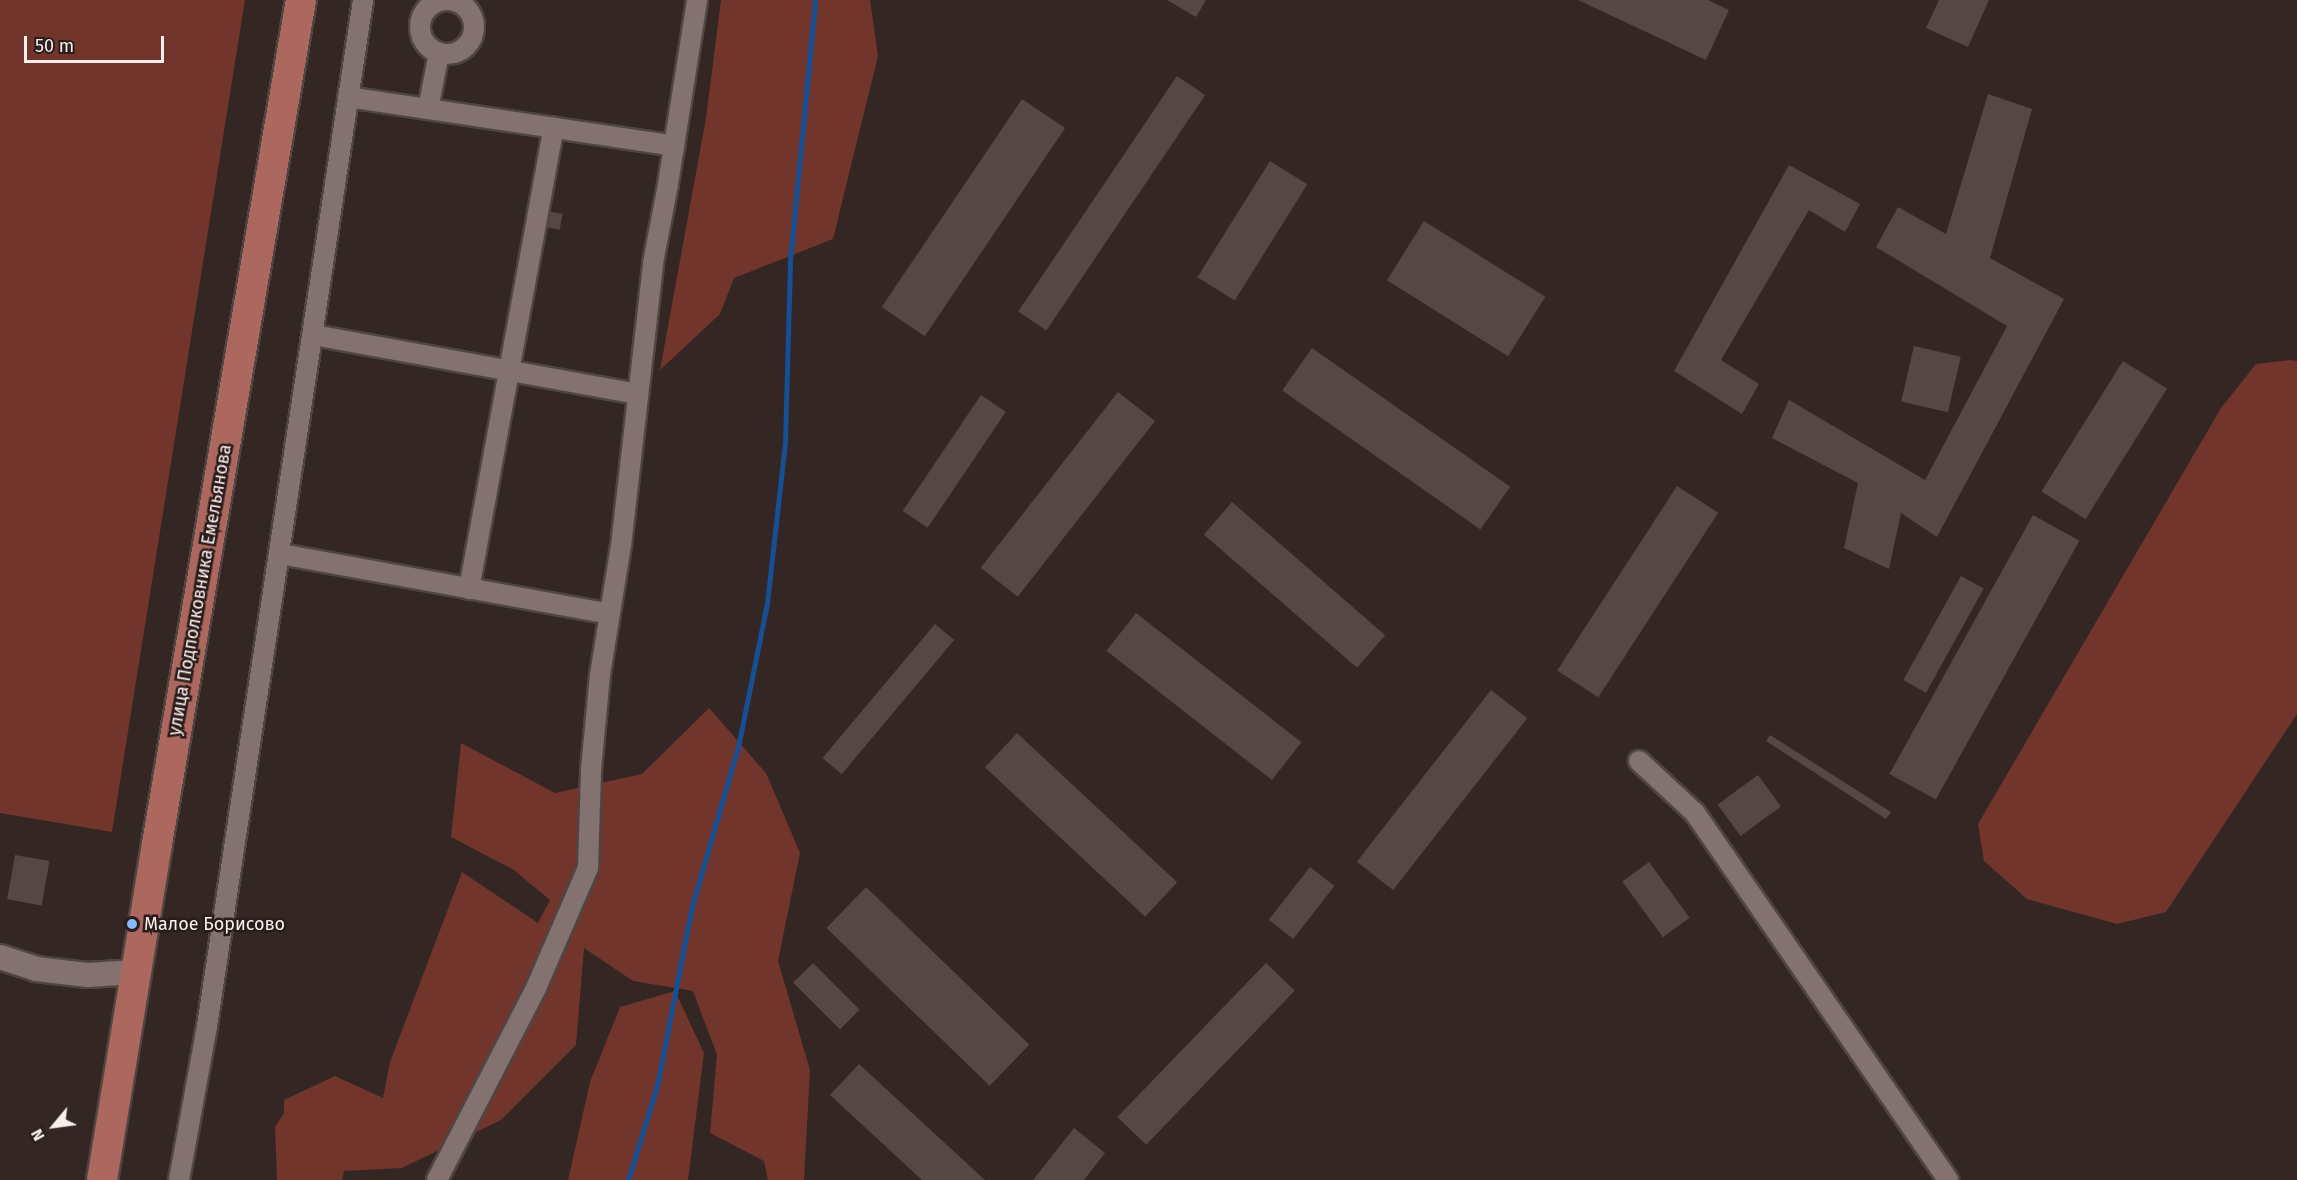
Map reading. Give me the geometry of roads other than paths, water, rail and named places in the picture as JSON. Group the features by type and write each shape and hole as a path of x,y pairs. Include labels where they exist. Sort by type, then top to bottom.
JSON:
{"main road":[{"name":"улица Подполковника Емельянова","path":"102,1180 135,972 301,0"}],"street":[{"path":"179,1180 208,1014 280,554 363,0"},
{"path":"456,0 470,14 473,32 470,40 457,52 439,53 425,43 421,35 421,18 432,4 456,0"},
{"path":"437,1180 536,988 588,868 591,770 610,614 621,546 653,263 697,0"},
{"path":"428,109 439,53"},
{"path":"348,97 674,146"},
{"path":"469,589 554,128"},
{"path":"313,335 637,394"},
{"path":"280,554 610,614"},
{"path":"1639,761 1695,813 1948,1180"},
{"path":"0,957 47,970 88,975 135,972"}],"waterway":[{"path":"628,1180 657,1086 692,906 738,747 767,603 785,442 790,261 815,0"}],"place":[{"name":"Малое Борисово","path":"132,924"}]}
